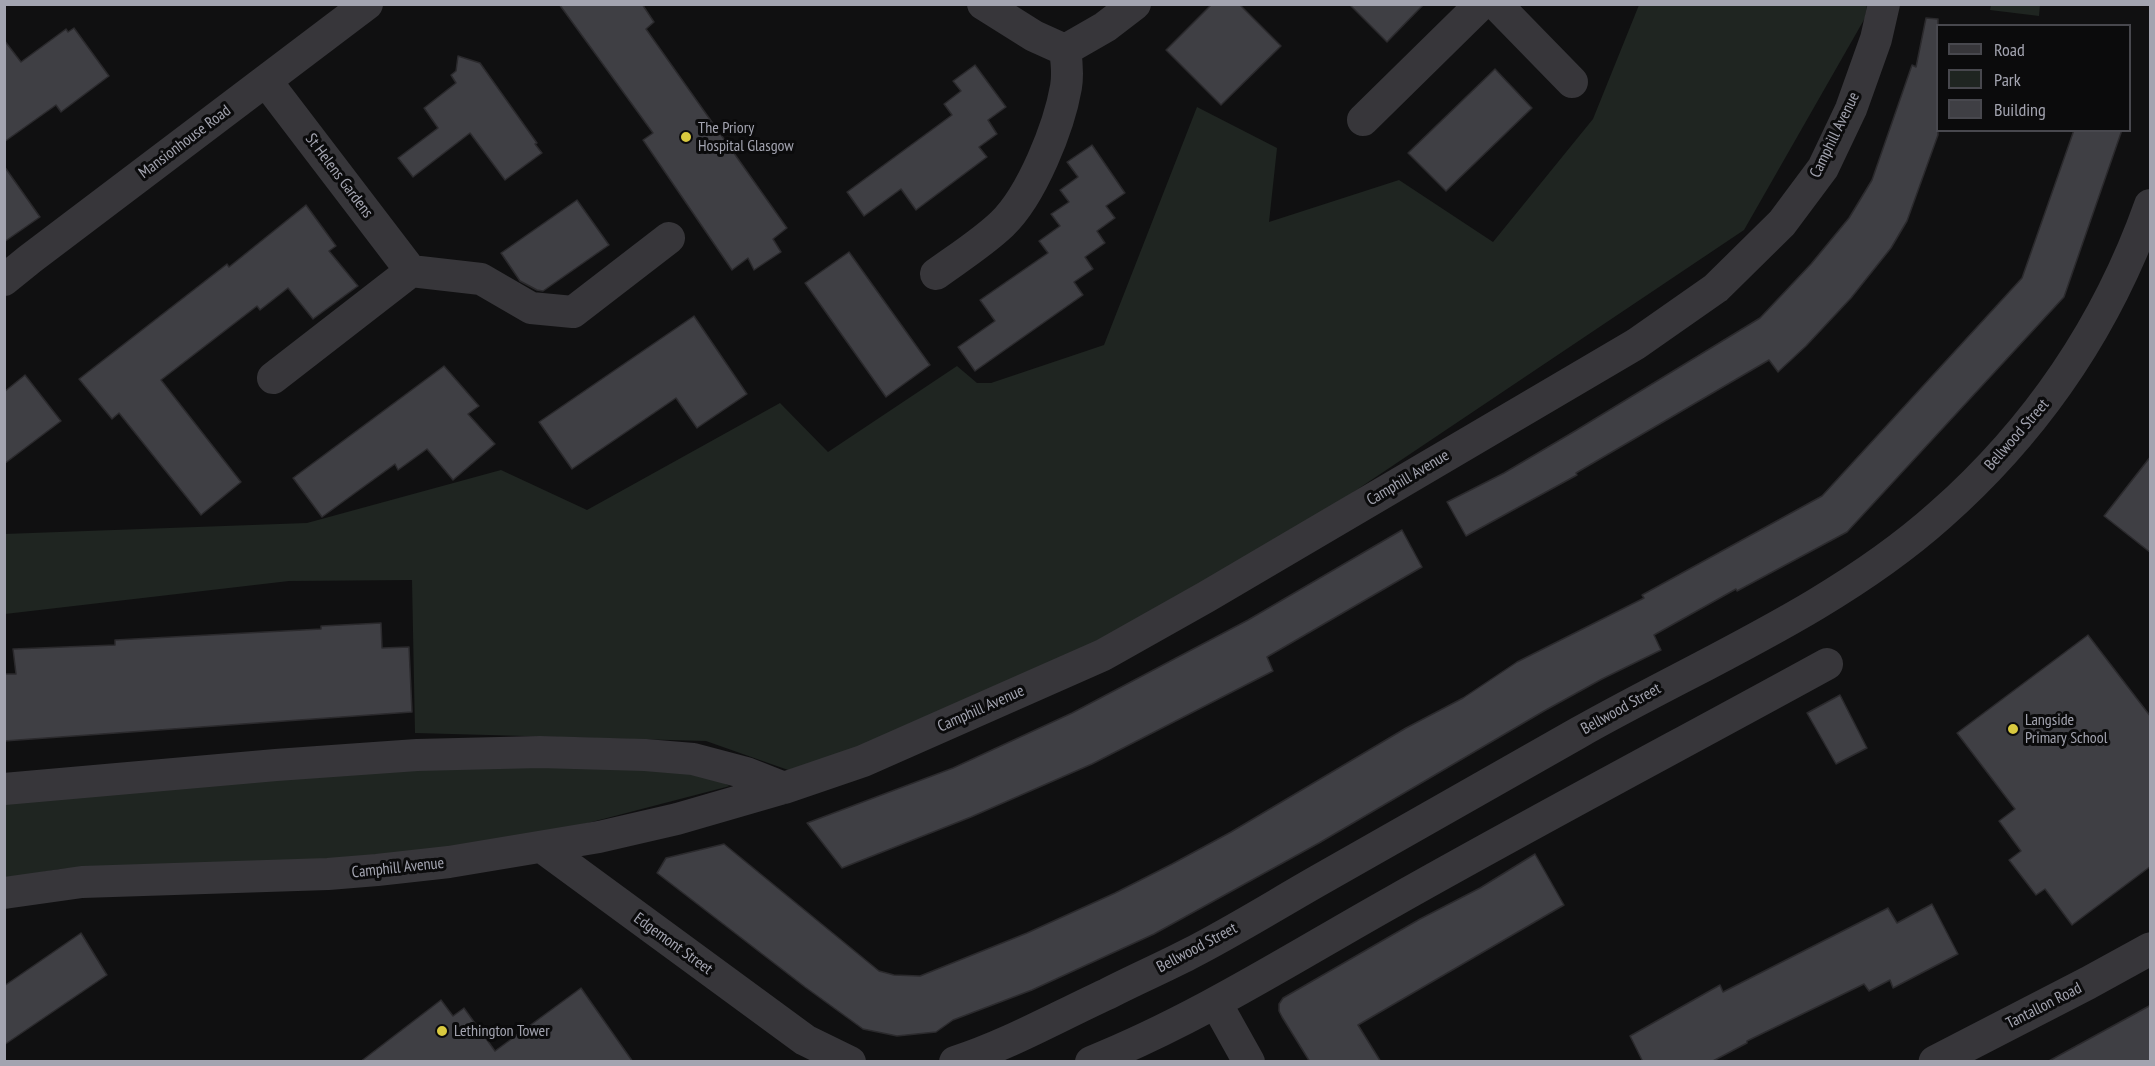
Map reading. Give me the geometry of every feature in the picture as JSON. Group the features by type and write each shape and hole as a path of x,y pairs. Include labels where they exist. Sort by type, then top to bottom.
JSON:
{"street":[{"name":"Mansionhouse Road","path":"4,280 367,4"},
{"path":"983,4 1034,36 1065,50"},
{"path":"1065,50 1105,27 1135,4"},
{"path":"1363,120 1481,4"},
{"path":"1496,4 1572,82"},
{"name":"Camphill Avenue","path":"4,893 82,882 328,874 377,870 449,862 599,837 677,819 784,788 863,761 1103,655 1617,356 1716,288 1782,223 1823,168 1851,109 1876,39 1884,4"},
{"path":"936,274 981,242 1003,223 1017,206 1042,159 1059,118 1066,86 1065,50"},
{"name":"St Helens Gardens","path":"266,81 411,271"},
{"name":"Bellwood Street","path":"955,1062 994,1047 1189,954 1637,699 1843,588 1881,563 1914,538 1971,487 2009,447 2058,387 2103,313 2151,205"},
{"path":"273,378 411,271 481,279 531,308 573,312 669,238"},
{"path":"1090,1062 1172,1026 1216,1003 1405,895 1827,664"},
{"path":"4,789 417,754 540,752 645,755 693,759 746,772 784,788"},
{"name":"Edgemont Street","path":"542,848 812,1051 850,1062"},
{"name":"Tantallon Road","path":"1935,1062 2151,948"},
{"path":"1216,1003 1249,1062"}],"green space":[{"path":"1639,5 1867,5 1865,18 1744,230 1191,601 846,754 791,771 706,741 415,733 412,580 289,581 5,614 4,534 307,523 501,470 587,510 780,403 828,452 957,366 977,383 991,383 1104,345 1197,107 1277,148 1269,222 1399,180 1493,242 1593,119"},
{"path":"1991,5 2040,5 2039,16 1990,10"},
{"path":"429,766 689,767 730,786 561,830 386,860 60,869 5,879 5,799"}],"building":[{"name":"The Priory Hospital Glasgow","path":"559,4 642,4 654,22 646,29 787,228 773,239 781,252 754,270 748,258 732,270 643,140 653,133"},
{"path":"1212,4 1239,4 1281,46 1221,105 1166,50"},
{"path":"1349,4 1424,4 1387,42"},
{"path":"1926,18 1938,19 1938,24 1936,24 1936,132 1938,135 1907,221 1891,248 1851,298 1806,346 1778,372 1769,360 1576,473 1577,475 1466,536 1447,502 1504,473 1760,318 1811,264 1849,218 1872,180 1912,65 1916,67"},
{"path":"74,28 109,76 61,112 56,105 4,142 4,40 21,62 66,29 68,32"},
{"path":"458,56 480,63 542,153 505,180 470,133 413,177 398,158 438,128 424,108 456,83 451,75 456,71"},
{"path":"975,65 1006,107 988,120 997,134 979,147 987,157 916,210 901,189 864,216 847,192 952,115 944,104 961,91 953,81"},
{"path":"1495,69 1532,108 1446,191 1408,153"},
{"path":"2073,132 2121,132 2064,297 1847,532 1737,591 1736,589 1654,635 1661,650 1544,711 1319,843 1154,934 1032,990 953,1020 936,1032 897,1036 863,1029 657,873 666,858 724,844 879,971 894,975 920,976 1027,933 1115,893 1231,832 1406,728 1463,698 1517,662 1644,598 1642,595 1822,496 2022,278"},
{"path":"1092,145 1125,193 1106,206 1115,218 1097,231 1105,243 1085,257 1093,269 1074,282 1083,295 975,371 958,347 995,321 980,300 1048,253 1039,241 1060,226 1051,214 1069,202 1060,190 1078,177 1067,162"},
{"path":"4,166 40,217 4,242"},
{"path":"577,200 609,245 543,291 520,281 501,253"},
{"path":"306,205 336,246 329,251 358,286 313,319 288,288 260,310 257,306 161,380 241,482 201,515 119,413 112,419 79,379 227,264 229,267"},
{"path":"849,252 930,365 886,397 805,283"},
{"path":"694,316 747,394 697,428 676,398 572,469 539,422"},
{"path":"444,366 479,406 468,414 495,444 453,480 427,449 398,470 395,464 322,517 293,478"},
{"path":"25,375 61,421 4,464 4,392"},
{"path":"2151,456 2151,553 2104,516"},
{"path":"1402,530 1422,567 1267,657 1273,671 1092,764 971,817 842,868 807,823 953,768 1072,713 1248,620"},
{"path":"381,623 382,648 409,647 412,712 4,741 4,674 16,674 13,649 115,645 115,640 321,629 321,626"},
{"path":"2088,635 2151,717 2151,866 2072,925 2045,889 2036,895 2009,860 2021,851 1999,821 2015,809 1957,733"},
{"path":"1840,695 1867,748 1836,764 1807,713"},
{"path":"1535,854 1564,905 1358,1025 1381,1062 1310,1062 1279,1011 1279,1004 1283,998 1420,919 1480,888"},
{"path":"1932,904 1958,954 1893,988 1890,980 1869,991 1864,984 1747,1041 1711,1062 1643,1062 1630,1036 1720,985 1723,992 1888,908 1897,923"},
{"path":"81,933 107,975 4,1045 4,986"},
{"path":"581,988 633,1062 360,1062 441,1000 453,1016 464,1008 495,1051"},
{"path":"2151,1005 2151,1062 2047,1062"}],"place":[{"name":"The Priory Hospital Glasgow","path":"686,137"},
{"name":"Langside Primary School","path":"2013,729"},
{"name":"Lethington Tower","path":"442,1031"}]}
